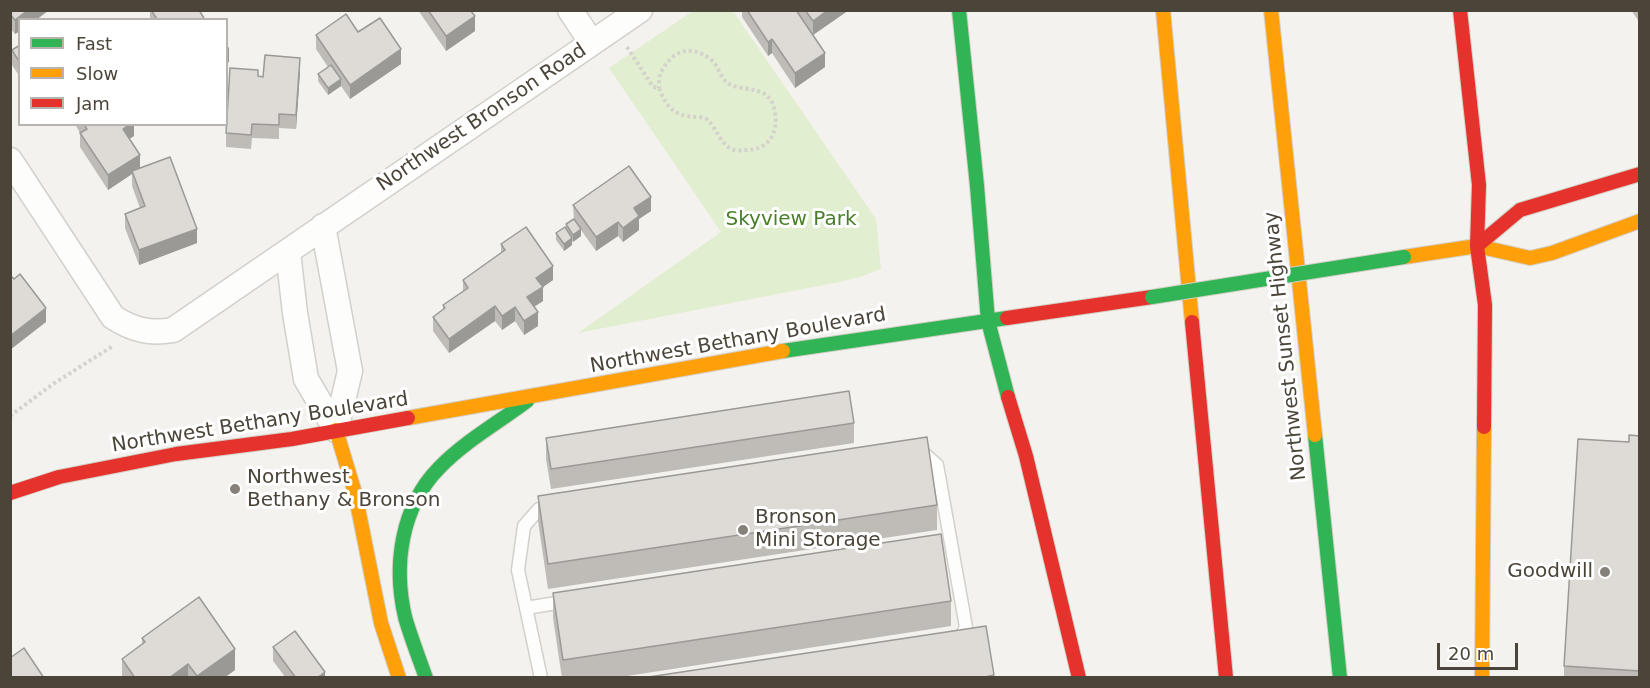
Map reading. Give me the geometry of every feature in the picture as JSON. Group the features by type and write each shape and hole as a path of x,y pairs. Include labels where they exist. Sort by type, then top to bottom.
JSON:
{"main road":[{"path":"959,10 988,321 1004,385 1026,456 1079,678"},
{"path":"1163,10 1226,678"},
{"name":"Northwest Sunset Highway","path":"1271,10 1340,678"},
{"path":"1460,10 1479,185 1477,246 1485,306 1482,678"},
{"path":"1477,246 1520,210 1640,174"},
{"name":"Northwest Bethany Boulevard","path":"10,493 59,477 176,454 266,443 681,371 764,354 1076,309 1477,246 1530,258 1563,249 1640,221"},
{"path":"426,678 402,600 399,563 402,537 409,514 416,499 437,470 455,454 533,397"},
{"path":"336,430 355,493 381,623 399,678"}],"street":[{"path":"570,10 591,43"},
{"name":"Northwest Bronson Road","path":"126,325 157,333 173,330 640,10"},
{"path":"10,160 113,317 126,325"},
{"path":"323,226 350,371 336,430"},
{"path":"288,252 292,295 306,379 336,430"}],"lane":[{"path":"909,453 921,451 937,465 945,544 966,627 957,645 945,646"},
{"path":"541,678 518,570 524,526 539,509 562,506"},
{"path":"526,608 585,599"}],"path":[{"path":"615,28 654,87 659,88"},
{"path":"687,50 693,51 716,64 729,84 766,94 774,106 777,123 775,132 768,144 753,151 734,150 719,138 707,120 702,117 681,116 674,112 665,103 659,88 660,73 672,57 687,50"},
{"path":"10,416 62,378 112,347 126,325"}],"green space":[{"name":"Skyview Park","path":"693,11 733,11 876,219 881,269 839,282 578,333 721,232 609,68"}],"building":[{"path":"10,10 28,10 15,20"},
{"path":"151,10 199,10 204,18 156,18"},
{"path":"428,10 470,10 475,16 446,36"},
{"path":"747,10 796,10 825,53 795,73 772,39 768,42"},
{"path":"805,10 828,10 813,21"},
{"path":"346,14 358,32 380,18 401,49 350,85 316,35"},
{"path":"18,46 18,60 12,50"},
{"path":"265,55 300,58 296,115 279,114 279,125 252,124 251,135 226,133 230,68 258,70 258,76 263,77"},
{"path":"331,65 341,79 328,88 318,74"},
{"path":"85,126 127,126 123,129 140,155 108,175 80,133 87,129"},
{"path":"170,157 197,229 139,250 125,214 145,206 132,171"},
{"path":"629,166 651,197 634,208 639,216 623,228 618,222 596,237 573,205"},
{"path":"574,219 581,229 573,235 566,224"},
{"path":"526,227 553,266 536,278 543,287 527,297 538,312 524,321 515,307 502,316 495,306 449,339 433,317 445,308 443,305 468,288 463,280 505,250 501,244"},
{"path":"565,227 572,238 564,244 556,233"},
{"path":"20,274 46,308 10,336 10,275 14,279"},
{"path":"849,391 854,423 551,469 546,438"},
{"name":"Goodwill","path":"1629,435 1640,436 1640,671 1564,666 1578,439 1629,442"},
{"path":"927,437 937,505 548,564 538,496"},
{"path":"941,534 951,601 563,660 553,593"},
{"path":"199,597 235,649 197,676 188,664 169,678 135,678 122,659 145,642 142,638"},
{"path":"986,626 994,675 980,678 642,678"},
{"path":"295,631 325,672 317,678 296,678 273,647"},
{"path":"24,648 44,678 10,678 10,658"}],"traffic: fast":[{"path":"959,10 988,321 1008,397"},
{"path":"1152,297 1404,257"},
{"path":"783,351 1007,318"},
{"path":"426,678 407,625 401,597 400,557 408,519 426,483 449,458 527,401"},
{"path":"1315,435 1340,678"}],"traffic: slow":[{"path":"1163,10 1192,322"},
{"path":"1271,10 1315,435"},
{"path":"1404,257 1477,246 1530,258 1552,253 1640,221"},
{"path":"408,418 783,351"},
{"path":"1482,678 1484,427"},
{"path":"336,430 355,493 381,623 399,678"}],"traffic: jam":[{"path":"1460,10 1479,185 1477,246 1485,305 1484,427"},
{"path":"1477,246 1520,210 1640,174"},
{"path":"1007,318 1152,297"},
{"path":"1192,322 1226,678"},
{"path":"1008,397 1026,456 1079,678"},
{"path":"10,493 59,477 176,454 292,439 408,418"}],"place":[{"name":"Northwest Bethany & Bronson","path":"235,489"},
{"name":"Bronson Mini Storage","path":"743,530"},
{"name":"Goodwill","path":"1605,572"}]}
